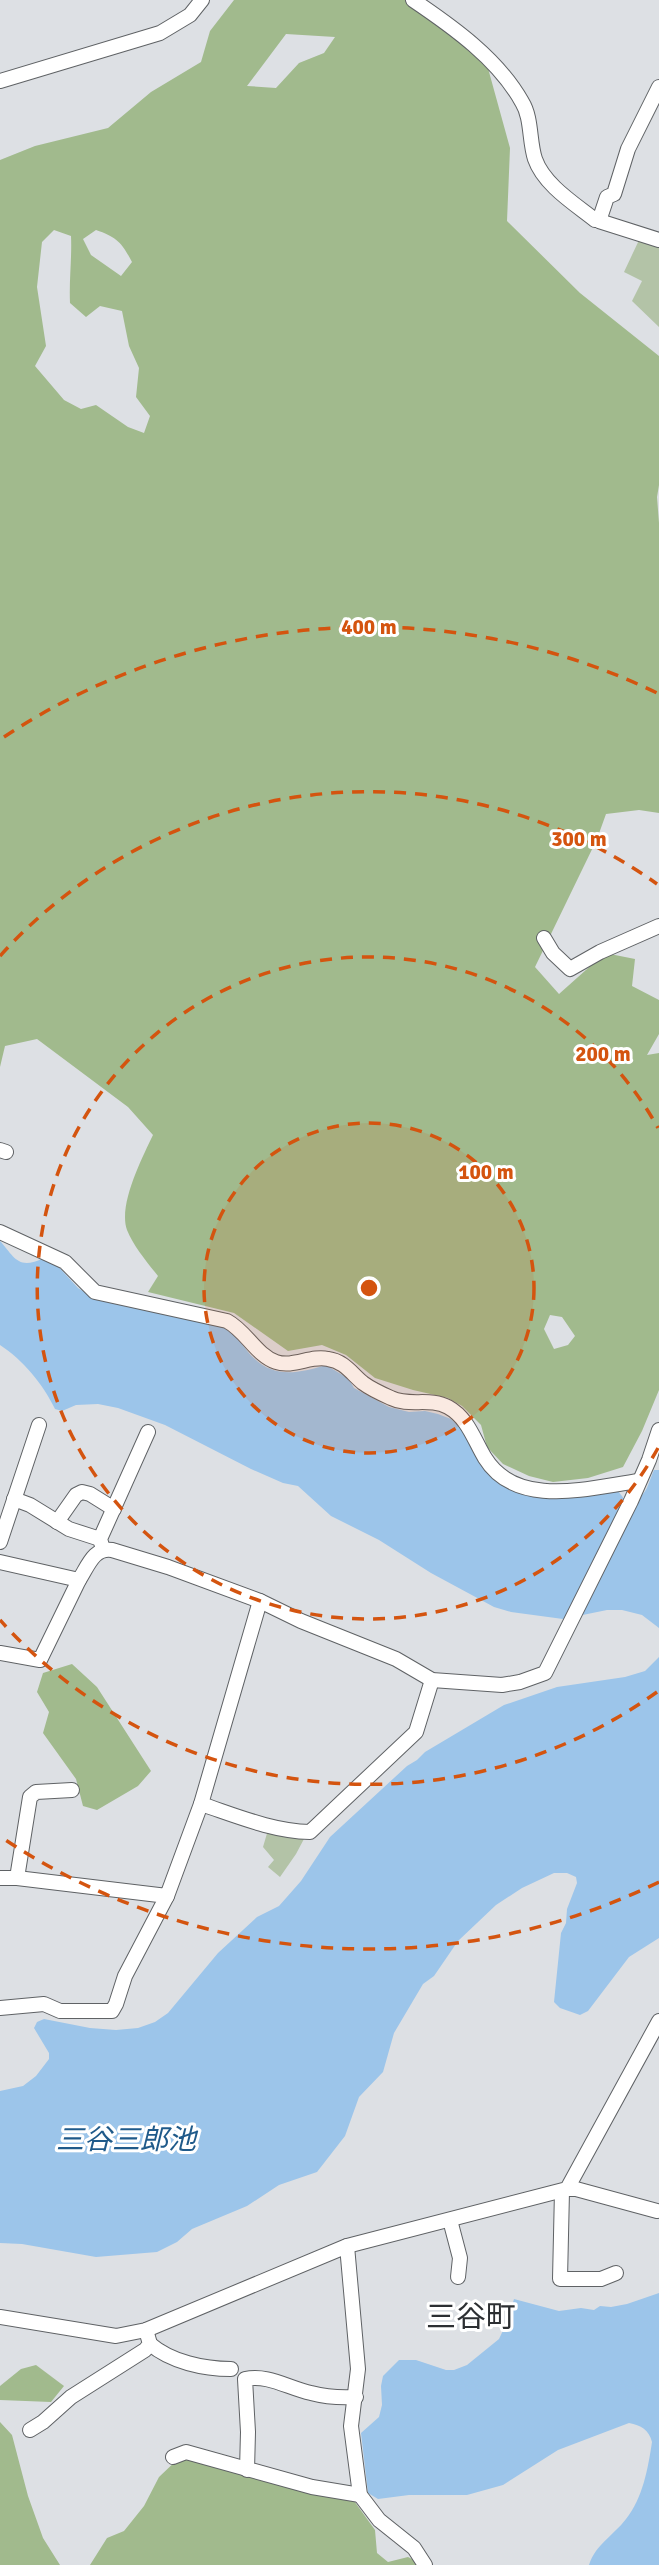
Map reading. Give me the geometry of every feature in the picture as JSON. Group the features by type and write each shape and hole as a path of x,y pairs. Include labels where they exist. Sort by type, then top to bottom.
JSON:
{"street":[{"path":"0,81 160,33 190,15 202,0"},
{"path":"413,0 477,48 513,87 524,105 535,160 543,174 595,219"},
{"path":"659,87 628,149 614,194 607,197 599,221 659,240"},
{"path":"544,938 553,953 570,969 659,926"},
{"path":"0,1232 65,1262 95,1292 227,1321 238,1326 271,1360 279,1363 330,1359 348,1368 364,1384 399,1402 426,1401 449,1408 468,1425 487,1461 509,1479 529,1489 544,1492 639,1481"},
{"path":"0,1542 39,1424"},
{"path":"14,1499 102,1544 260,1601 301,1621 396,1659 432,1680 502,1685 545,1673 631,1501 659,1430"},
{"path":"0,1653 40,1660 79,1580 102,1544 114,1509 148,1432"},
{"path":"57,1522 76,1495 82,1492 114,1509"},
{"path":"0,1562 79,1580"},
{"path":"0,2008 44,2004 60,2011 112,2011 125,1976 167,1896 201,1804 260,1601"},
{"path":"201,1804 271,1827 292,1832 310,1832 416,1732 432,1680"},
{"path":"17,1878 30,1797 36,1791 72,1790"},
{"path":"0,1878 167,1896"},
{"path":"616,2273 601,2279 560,2279 565,2190 659,2021"},
{"path":"0,2317 116,2336 148,2337 347,2246 565,2190 576,2189 657,2211"},
{"path":"450,2220 460,2258 458,2277"},
{"path":"347,2246 358,2369 351,2426 360,2495 379,2520 414,2548 425,2565"},
{"path":"148,2337 160,2353 208,2369 231,2369"},
{"path":"30,2430 71,2397 145,2350 148,2337"},
{"path":"247,2470 245,2379 267,2378 308,2393 334,2398 356,2397"},
{"path":"173,2457 186,2452 312,2487 360,2495"}],"green space":[{"path":"234,0 408,0 486,61 510,148 507,221 580,293 659,356 659,813 639,810 606,814 597,839 535,967 559,994 605,953 635,959 632,986 659,1000 659,1034 647,1055 659,1053 659,1390 623,1467 588,1478 553,1482 529,1476 503,1464 487,1447 481,1425 462,1406 448,1398 375,1378 346,1355 322,1345 288,1351 234,1313 148,1292 158,1276 133,1242 125,1220 132,1182 153,1135 128,1107 37,1039 5,1046 0,1067 0,160 35,146 108,128 151,92 201,62 210,31","holes":["286,34 335,37 324,53 299,63 276,88 247,86","54,230 71,236 70,303 86,317 100,306 122,311 129,346 139,368 136,397 150,416 144,433 128,427 96,405 81,409 64,400 35,366 46,346 37,287 42,242","96,230 109,235 122,245 132,262 121,276 91,255 83,239","550,1315 562,1317 575,1336 568,1345 554,1349 544,1329"]},
{"path":"640,238 659,246 659,327 632,301 642,281 624,272"},
{"path":"72,1664 97,1687 151,1771 138,1786 97,1810 83,1806 76,1779 43,1733 49,1712 37,1692 43,1673"},
{"path":"268,1830 305,1837 280,1877 268,1867 274,1860 263,1847"},
{"path":"36,2365 64,2386 51,2402 0,2400 0,2386 21,2369"},
{"path":"0,2422 12,2435 28,2496 43,2538 60,2565 0,2565"},
{"path":"180,2457 352,2498 375,2530 377,2553 388,2562 408,2557 414,2560 416,2565 90,2565 107,2538 124,2531 144,2506 159,2477"}],"water":[{"path":"0,1241 21,1262 42,1259 55,1263 78,1288 97,1300 226,1328 254,1358 272,1370 303,1371 326,1365 349,1379 354,1388 389,1407 409,1412 425,1411 451,1419 460,1427 483,1467 507,1486 524,1494 544,1498 618,1491 625,1500 638,1498 647,1487 654,1470 659,1470 659,1628 642,1615 622,1610 607,1610 563,1619 494,1607 431,1573 379,1540 331,1516 298,1486 283,1483 251,1469 165,1425 118,1408 98,1404 76,1405 62,1411 55,1409 32,1373 0,1345"},
{"name":"三谷三郎池","path":"659,1657 659,1938 629,1957 588,2011 580,2015 560,2008 554,2002 561,1933 577,1883 576,1877 567,1873 554,1873 522,1888 496,1905 458,1941 434,1976 423,1984 394,2033 383,2072 359,2097 345,2136 317,2172 279,2185 247,2206 192,2229 177,2242 157,2252 96,2257 22,2244 0,2243 0,2091 23,2086 36,2076 49,2059 49,2053 34,2028 37,2022 44,2019 116,2030 138,2028 155,2022 168,2013 218,1953 257,1917 279,1906 301,1881 330,1837 425,1752 504,1705 557,1687 625,1677 645,1671"},
{"path":"659,2293 659,2565 589,2565 605,2540 632,2511 644,2482 651,2438 647,2431 629,2423 558,2450 503,2485 467,2495 409,2495 378,2499 368,2493 361,2433 379,2417 383,2376 399,2360 416,2360 446,2370 467,2365 499,2339 507,2322 508,2308 512,2306 514,2299 559,2311 581,2308 594,2310 600,2306 627,2304"}],"district":[{"name":"三谷町","path":"471,2317"}]}
